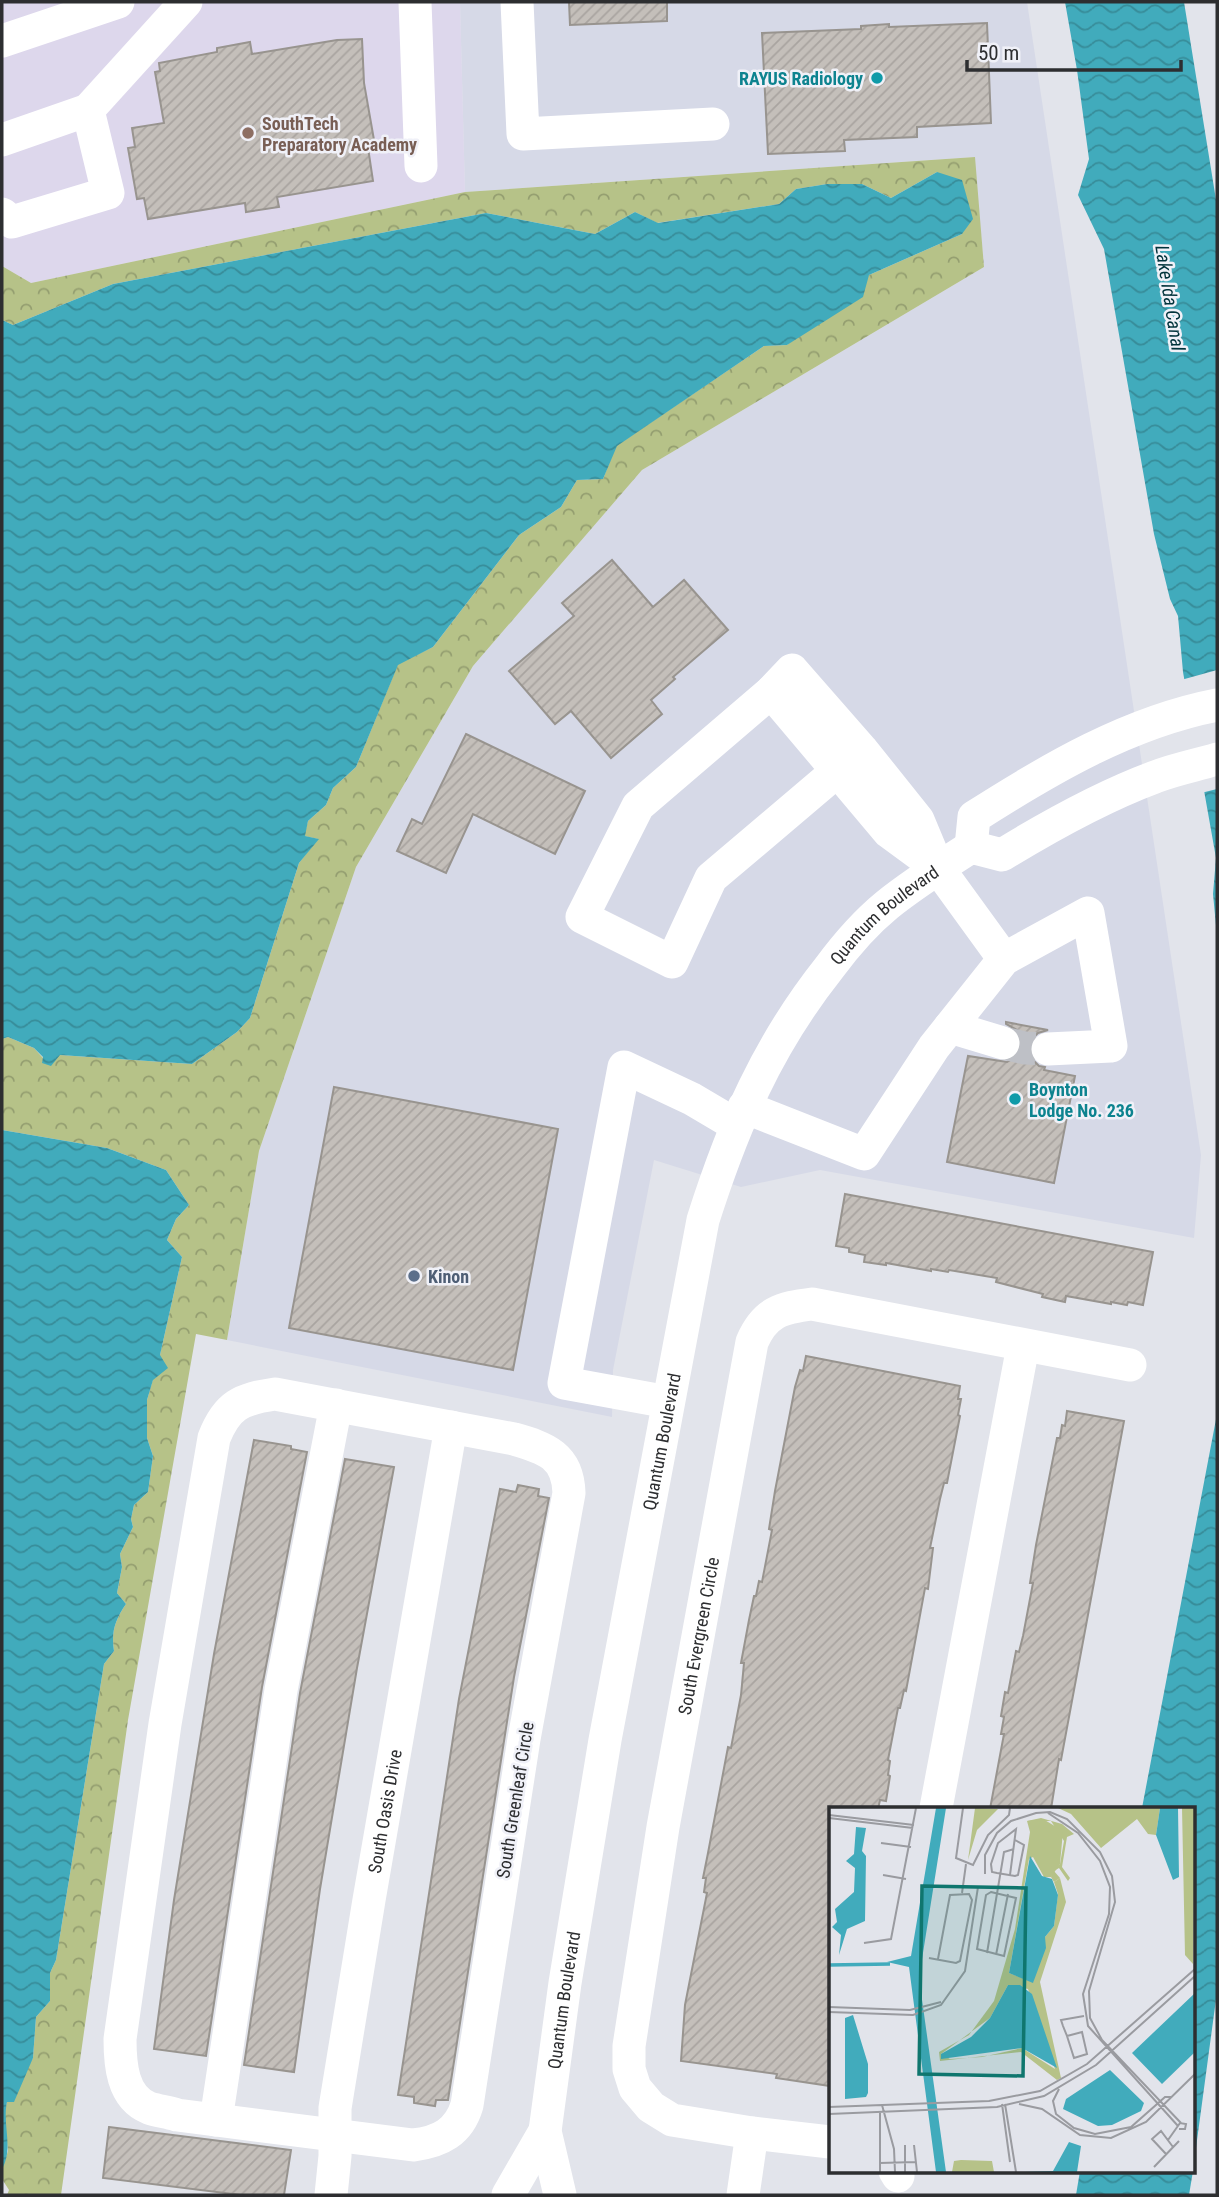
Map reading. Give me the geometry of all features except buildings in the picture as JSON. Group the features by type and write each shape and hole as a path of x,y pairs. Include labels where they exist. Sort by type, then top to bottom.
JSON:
{"street":[{"path":"2,41 118,2"},
{"path":"2,140 88,110 186,2"},
{"path":"415,2 421,166"},
{"path":"517,2 523,134 713,124"},
{"path":"2,214 12,222 108,192 88,110"},
{"path":"781,681 638,806 582,917 672,962 711,878 862,750"},
{"path":"781,681 862,750 918,820 938,868 1004,959"},
{"path":"781,681 837,772 895,838 938,868"},
{"path":"1217,705 1146,725 1037,777 974,817 971,847 1002,855 1071,814 1155,777 1217,759"},
{"name":"Quantum Boulevard","path":"560,2195 545,2131 565,1983 603,1754 703,1220 740,1116 785,1028 847,944 887,905 971,847"},
{"path":"668,1402 564,1383 624,1067 692,1099 864,1154 934,1047 1004,959 1088,913 1111,1045 1048,1049"},
{"path":"950,1027 1003,1043"},
{"name":"South Evergreen Circle","path":"829,2141 752,2133 672,2120 651,2107 635,2088 629,2069 629,2046 663,1826 752,1342 759,1326 773,1314 812,1304 1130,1365"},
{"path":"936,1807 1023,1346"},
{"name":"South Greenleaf Circle","path":"275,1394 451,1427 514,1438 540,1446 562,1464 569,1477 569,1493 524,1739 463,2120 448,2134 432,2142 413,2145 216,2120 147,2108 132,2095 123,2078 120,2039 170,1696 214,1438 221,1420 234,1406 251,1398 275,1394"},
{"path":"216,2120 281,1690 336,1405"},
{"name":"South Oasis Drive","path":"331,2195 335,2108 451,1427"},
{"name":"Quantum Boulevard","path":"507,2195 545,2131"},
{"path":"743,2195 752,2133"},
{"name":"Quantum Boulevard","path":"507,2195 542,2195"}],"shaded area":[{"path":"2,2 460,2 465,192 31,283 2,266"},
{"path":"460,2 1027,2 1201,1155 1194,1238 820,1170 741,1187 654,1160 613,1370 612,1417 227,1340 259,1151 356,867 473,666 642,470 984,267 974,157 465,192"}],"green space":[{"path":"975,157 984,267 642,470 473,666 356,867 259,1151 227,1340 196,1334 128,1720 61,2195 7,2195 9,2190 2,2179 8,2151 4,2115 7,2102 33,2058 36,2017 50,2001 50,1973 56,1960 104,1664 114,1651 115,1626 126,1604 117,1593 122,1567 120,1554 133,1527 131,1519 134,1505 148,1492 153,1456 147,1438 147,1400 182,1257 167,1240 176,1219 189,1205 166,1170 107,1148 2,1130 2,1039 8,1037 34,1048 43,1058 60,1055 192,1064 237,1032 250,1018 299,863 318,839 304,836 308,821 326,805 333,788 356,767 398,664 433,647 519,535 561,507 577,480 603,479 616,446 764,346 787,345 869,275 962,234 937,172 891,198 862,184 827,184 796,189 779,204 657,223 635,212 595,234 486,213 113,284 13,325 2,320 2,266 31,283 465,192"}],"water":[{"name":"Lake Ida Canal","path":"1065,2 1184,2 1217,206 1217,936 1213,894 1216,858 1183,672 1178,616 1170,599 1154,534 1104,249 1078,195 1089,159"},
{"path":"937,172 962,180 973,219 962,234 869,275 863,297 787,345 764,346 617,446 603,479 577,480 561,507 519,535 433,647 398,665 356,767 333,788 326,805 308,821 305,836 319,839 299,863 250,1018 237,1032 192,1064 60,1055 51,1066 42,1063 43,1057 34,1048 8,1037 2,1039 2,320 13,325 113,284 486,213 595,234 635,212 658,223 779,204 796,189 827,184 862,184 891,198"},
{"path":"2,1130 107,1148 166,1170 189,1205 176,1219 167,1240 182,1257 160,1355 168,1368 153,1380 147,1400 147,1438 153,1456 148,1492 134,1505 131,1519 133,1527 120,1554 122,1567 117,1593 126,1604 115,1626 114,1651 104,1664 56,1960 50,1973 50,2001 36,2017 33,2058 14,2102 7,2102 8,2145 2,2169"},
{"path":"1217,1414 1217,1992 1194,2163 1194,1807 1142,1807"},
{"path":"1080,2172 1193,2172 1189,2195 1076,2195"}],"pier":[{"path":"1217,670 1217,789 1201,793 1181,680"}],"tunnel":[{"path":"1003,1043 1048,1049"}],"place":[{"name":"RAYUS Radiology","path":"877,78"},
{"name":"SouthTech Preparatory Academy","path":"248,133"},
{"name":"Boynton Lodge No. 236","path":"1015,1099"},
{"name":"Kinon","path":"414,1276"}]}
